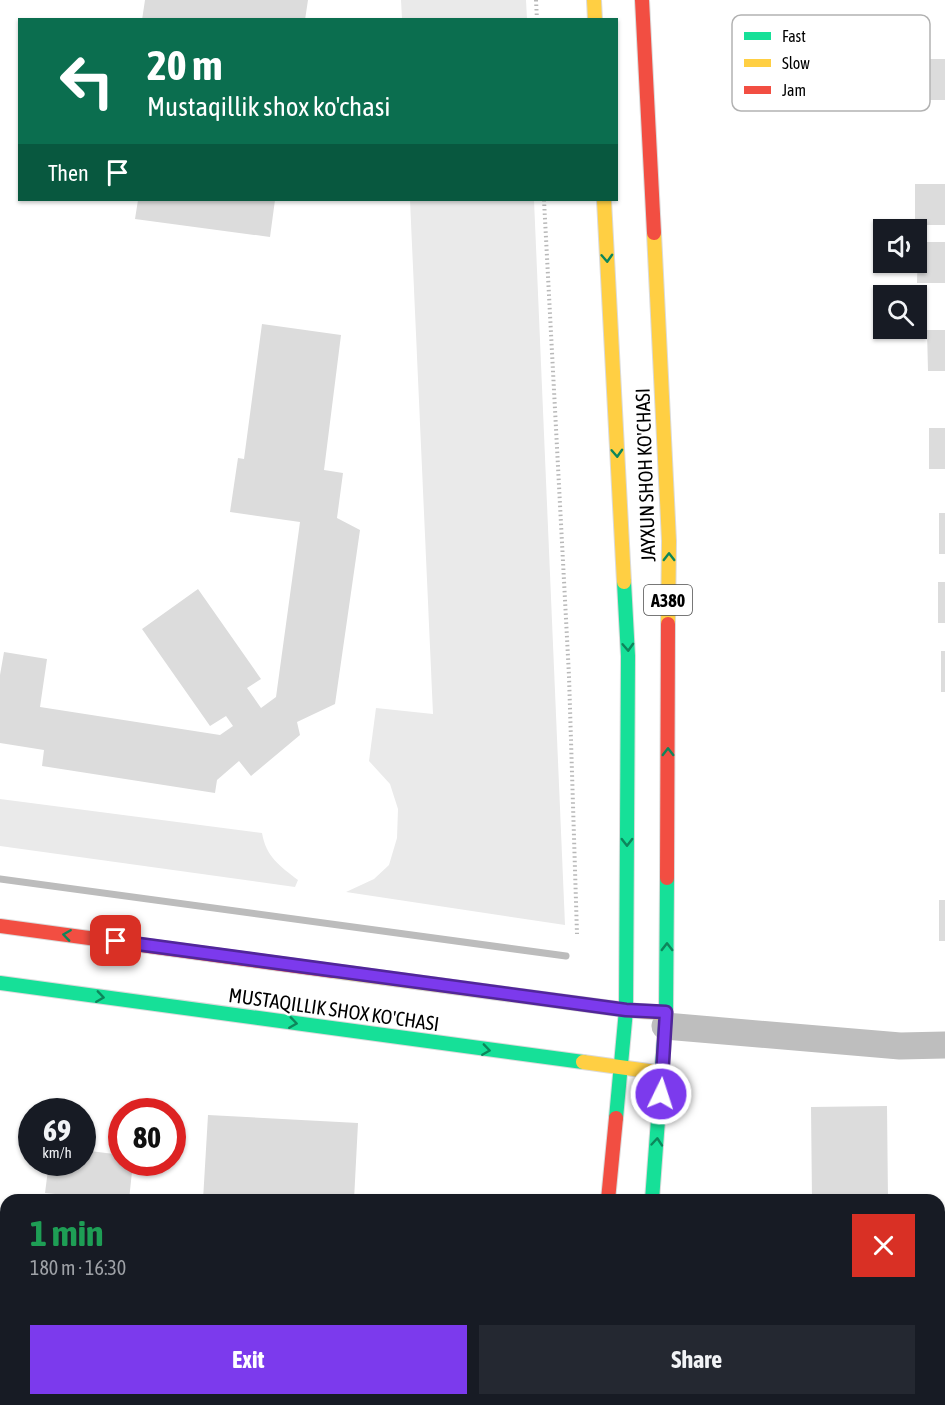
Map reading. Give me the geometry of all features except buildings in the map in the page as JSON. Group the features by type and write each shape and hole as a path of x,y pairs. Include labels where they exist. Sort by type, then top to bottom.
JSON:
{"main road":[{"path":"594,0 595,18"},
{"name":"JAYXUN SHOH KO'CHASI","path":"642,0 669,541 666,1019 653,1194"},
{"name":"JAYXUN SHOH KO'CHASI","path":"604,201 628,656 626,1010 609,1194"},
{"name":"MUSTAQILLIK SHOX KO'CHASI","path":"0,926 626,1010 666,1019"},
{"name":"MUSTAQILLIK SHOX KO'CHASI","path":"0,983 663,1073"}],"street":[{"path":"666,1019 900,1046 945,1044"}],"path":[{"path":"536,0 537,18"},
{"path":"544,201 569,676 577,934"}],"shaded area":[{"path":"401,0 526,0 527,18 402,18"},
{"path":"410,201 534,201 565,925 346,892 374,879 389,865 397,838 398,809 390,784 369,761 376,708 433,714"},
{"path":"0,799 262,833 270,855 298,880 295,887 0,846"}],"waterway":[{"path":"0,879 566,956"}],"traffic: fast":[{"path":"616,1118 626,1010 628,656 624,582"},
{"path":"652,1194 666,1013 667,878"},
{"path":"0,983 583,1062"}],"traffic: slow":[{"path":"594,0 595,18"},
{"path":"604,201 624,582"},
{"path":"654,233 669,541 668,624"},
{"path":"333,971 626,1010 666,1013"},
{"path":"583,1062 663,1073"}],"traffic: jam":[{"path":"642,0 654,233"},
{"path":"667,878 668,624"},
{"path":"0,926 333,971"},
{"path":"609,1194 616,1118"}],"route":[{"path":"116,941 626,1010 666,1012 661,1094"}]}
